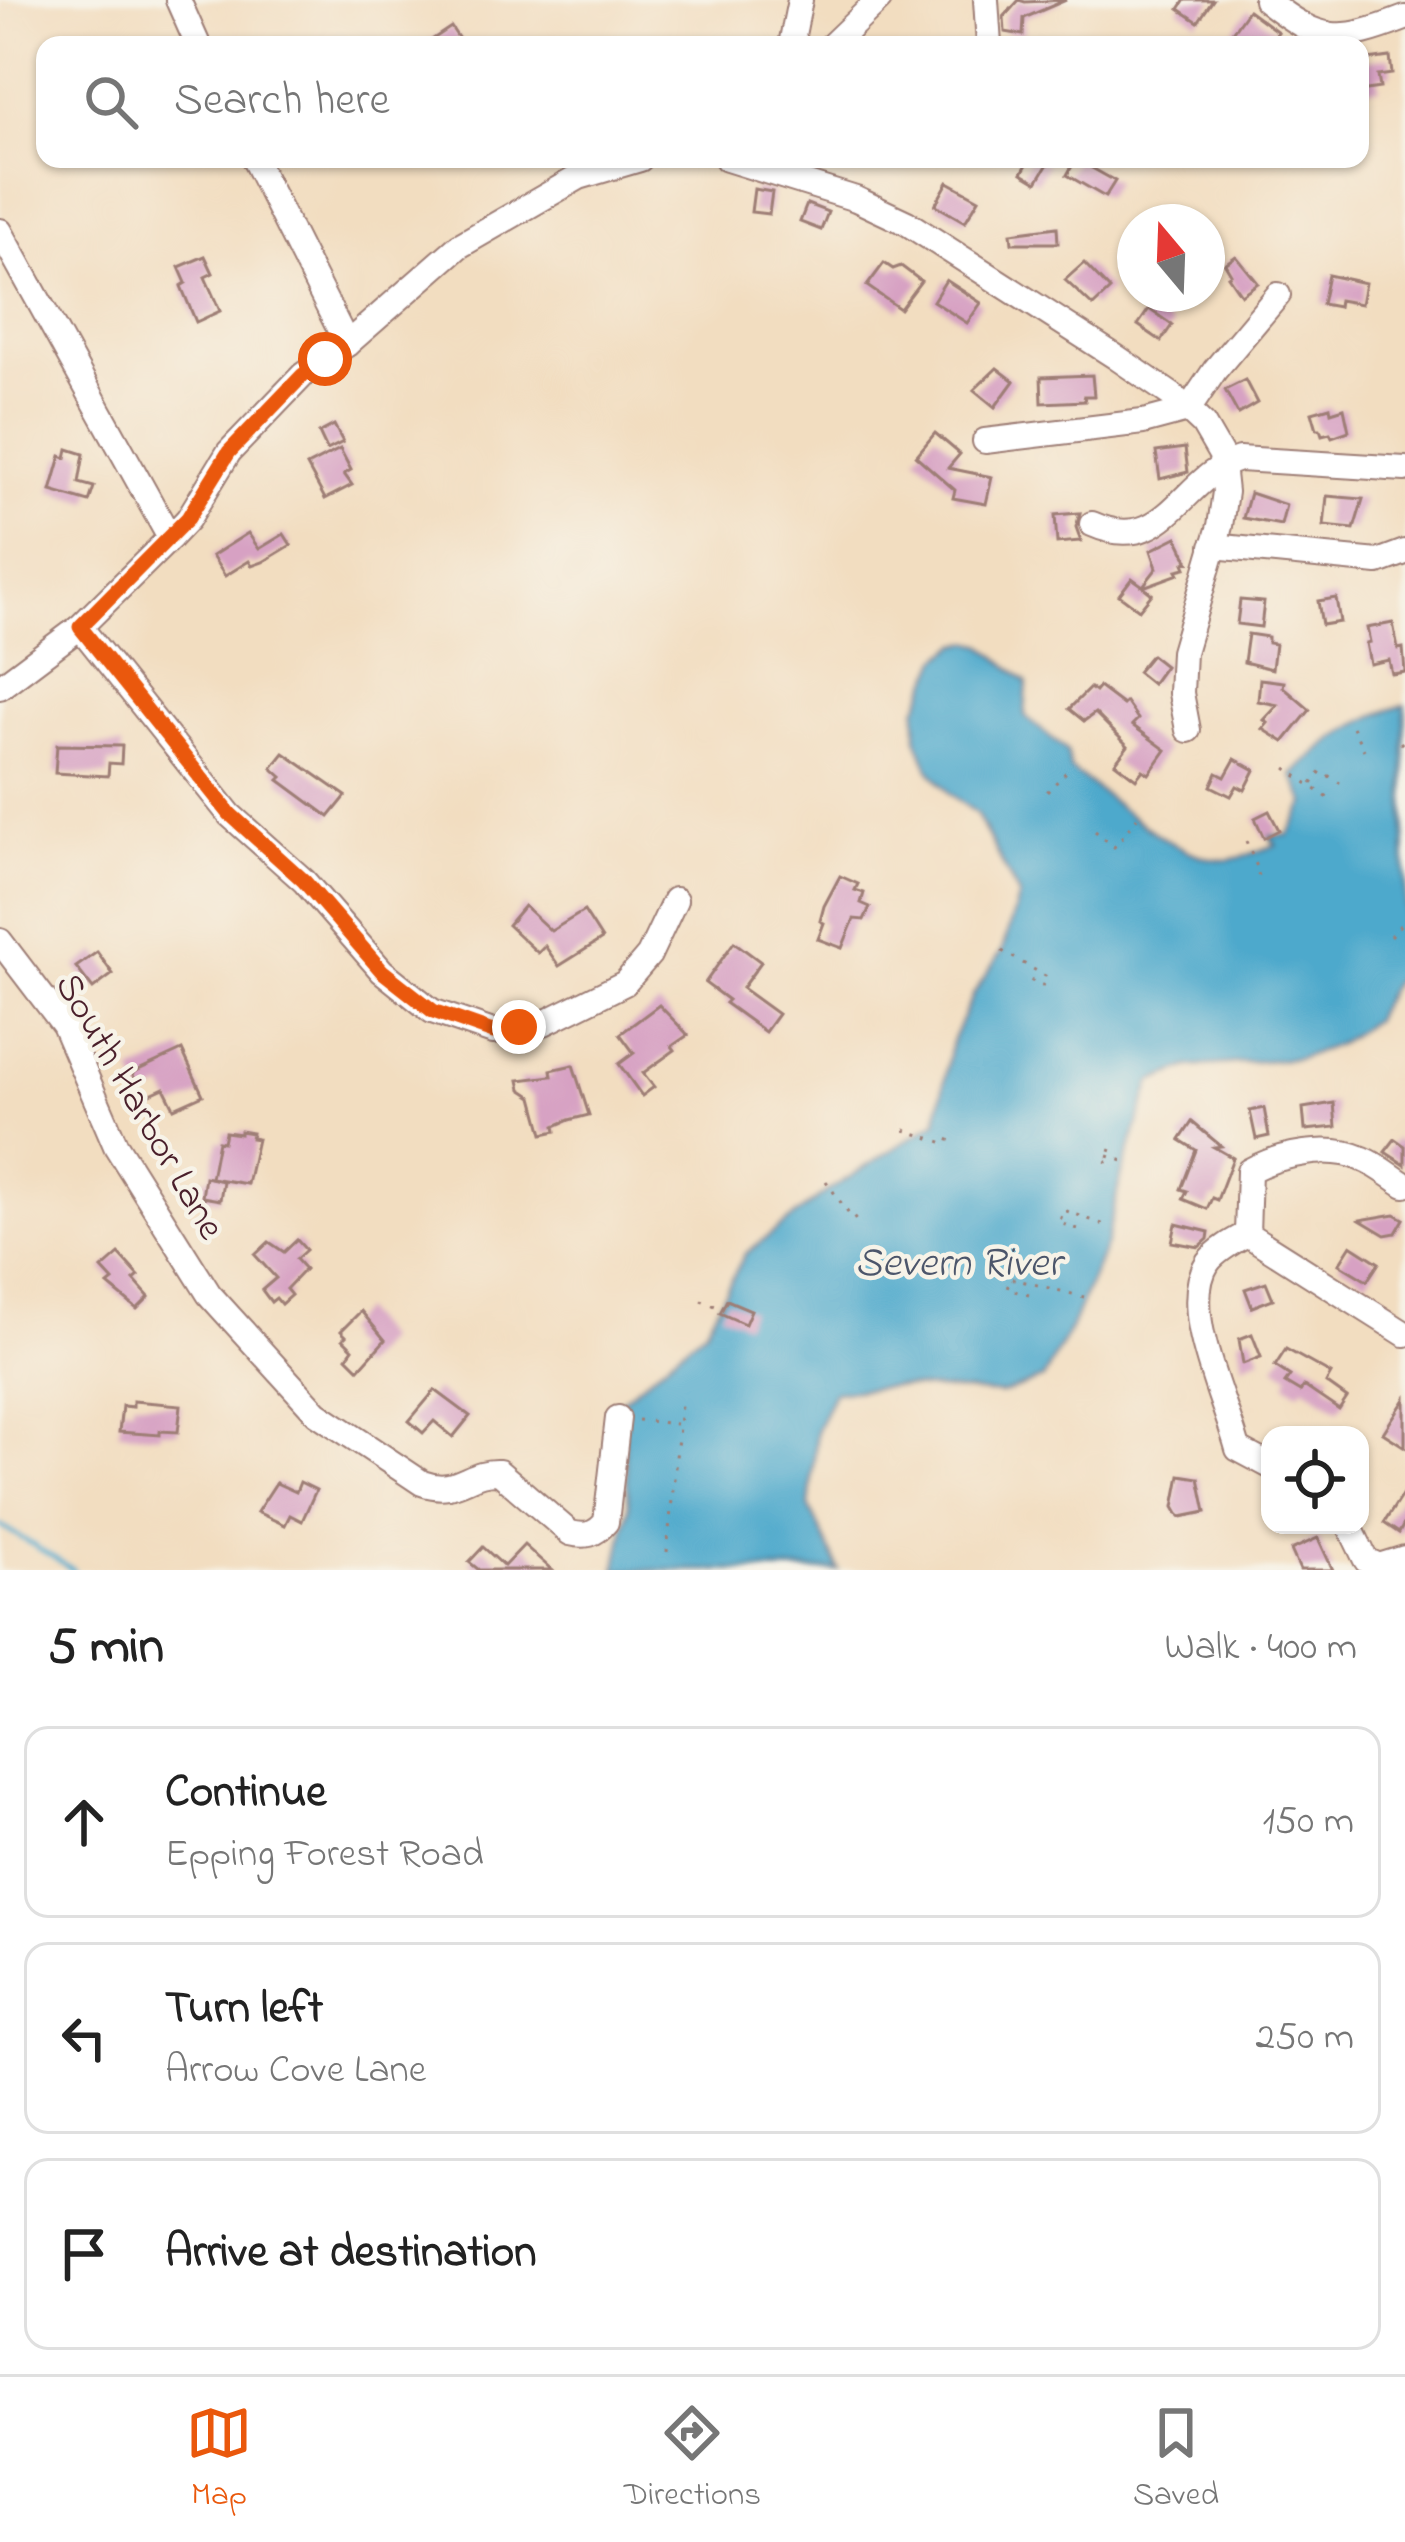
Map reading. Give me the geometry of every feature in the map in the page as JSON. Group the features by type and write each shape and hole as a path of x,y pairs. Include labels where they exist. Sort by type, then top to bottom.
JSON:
{"street":[{"path":"178,0 193,36"},
{"path":"793,36 800,0"},
{"path":"841,36 879,0"},
{"path":"986,0 988,36"},
{"path":"1267,0 1316,34 1350,35 1405,18"},
{"path":"259,168 347,344"},
{"path":"0,687 80,627 170,538 229,452 303,375 347,344 460,246 578,168"},
{"path":"756,168 856,199 907,224 1116,357 1188,410 1214,440 1224,464 1224,502 1183,652 1181,693 1188,730"},
{"path":"0,232 170,538"},
{"path":"985,440 1143,422 1188,410 1278,295"},
{"path":"1092,524 1120,533 1146,528 1224,464 1255,457 1405,469"},
{"path":"1213,546 1378,562 1405,552"},
{"path":"80,627 230,814 304,881 382,971 433,1011 493,1032 544,1023 625,982 649,955 675,901"},
{"name":"South Harbor Lane","path":"0,941 64,1025 117,1148 209,1294 316,1414 422,1484 437,1489 456,1487 488,1471 499,1472 570,1533 583,1536 598,1532 606,1522 618,1418"},
{"path":"1247,1234 1249,1172 1268,1160 1326,1152 1361,1157 1405,1185"},
{"path":"1247,1234 1405,1334"},
{"path":"1247,1234 1209,1260 1199,1282 1197,1313 1238,1449 1261,1461"},
{"path":"1353,1534 1366,1560 1379,1566 1405,1558"}],"path":[{"path":"1352,727 1364,750"},
{"path":"1286,768 1328,798"},
{"path":"1047,793 1070,769"},
{"path":"1311,786 1321,771 1340,783"},
{"path":"1095,831 1114,847 1137,818"},
{"path":"1246,841 1260,874 1252,877"},
{"path":"1390,936 1402,923 1405,926"},
{"path":"1002,951 1047,977 1042,986 1027,979"},
{"path":"905,1130 948,1144 952,1134"},
{"path":"1106,1163 1111,1149"},
{"path":"1108,1156 1126,1162"},
{"path":"826,1181 853,1220 862,1213"},
{"path":"1078,1229 1059,1222 1064,1210 1110,1227"},
{"path":"1030,1295 1007,1289 1010,1278 1084,1297"},
{"path":"701,1300 722,1309"},
{"path":"667,1552 681,1405"},
{"path":"618,1418 679,1424"}],"water":[{"name":"Severn River","path":"958,644 982,644 1027,682 1025,716 1067,751 1070,769 1161,837 1221,860 1276,845 1269,836 1288,835 1306,803 1293,775 1344,732 1405,705 1405,969 1390,986 1373,1020 1338,1044 1300,1058 1189,1067 1152,1082 1120,1180 1106,1244 1043,1379 1002,1394 896,1386 834,1392 817,1429 809,1506 839,1570 616,1570 629,1507 621,1401 706,1328 745,1254 825,1193 937,1121 951,1044 974,993 1002,951 1019,896 976,813 950,794 929,769 917,738 917,709 939,659"}],"building":[{"path":"1019,0 1066,0 1024,18 1023,35 1005,32 1004,17"},
{"path":"1185,0 1213,0 1198,22 1179,9"},
{"path":"1248,10 1278,32 1275,36 1231,34"},
{"path":"1390,57 1392,74 1378,76 1380,88 1369,90 1369,60"},
{"path":"1025,168 1046,168 1037,182 1022,173"},
{"path":"1071,168 1092,168 1115,181 1105,197 1067,175"},
{"path":"948,182 979,199 965,222 935,205"},
{"path":"754,189 772,192 769,214 751,212"},
{"path":"807,204 828,212 821,230 800,222"},
{"path":"1057,227 1058,243 1012,243 1011,233"},
{"path":"205,256 213,273 205,277 220,311 196,322 181,286 186,283 179,267"},
{"path":"1236,256 1258,283 1241,295 1225,264"},
{"path":"884,263 893,269 901,266 921,281 900,309 867,286"},
{"path":"1084,263 1110,290 1093,306 1065,280"},
{"path":"1328,275 1365,283 1361,304 1339,300 1338,307 1322,304"},
{"path":"946,280 981,303 967,323 933,301"},
{"path":"1147,312 1153,312 1172,325 1161,341 1138,325"},
{"path":"997,368 1014,381 995,407 974,390"},
{"path":"1092,375 1094,396 1084,396 1085,401 1042,403 1041,377"},
{"path":"1245,380 1257,403 1238,414 1225,390"},
{"path":"1330,407 1331,412 1344,408 1349,431 1332,437 1317,429 1312,412"},
{"path":"334,425 343,442 327,450 319,433"},
{"path":"935,433 960,454 948,468 992,477 986,504 953,498 955,490 916,456"},
{"path":"1185,448 1188,472 1160,479 1156,452"},
{"path":"68,449 84,454 79,483 94,487 89,502 51,491 61,456 66,458"},
{"path":"340,449 351,470 344,474 352,485 325,499 307,466"},
{"path":"1250,493 1286,505 1281,525 1243,518"},
{"path":"1327,496 1363,499 1354,529 1324,526"},
{"path":"1080,513 1076,527 1081,541 1057,543 1055,515"},
{"path":"248,533 259,549 284,534 291,545 225,576 212,556"},
{"path":"1177,537 1189,562 1184,563 1186,568 1143,587 1152,594 1139,610 1119,595 1132,578 1143,586 1157,568 1151,550"},
{"path":"1336,598 1340,622 1322,625 1318,601"},
{"path":"1240,600 1264,602 1261,627 1237,624"},
{"path":"1393,623 1398,649 1403,648 1405,672 1392,674 1389,660 1370,664 1366,643 1370,642 1367,628"},
{"path":"1248,634 1268,637 1268,643 1275,644 1272,669 1244,662"},
{"path":"1151,655 1165,666 1152,684 1137,672"},
{"path":"1260,679 1284,682 1283,687 1310,710 1284,742 1263,729 1268,723 1264,720 1278,705 1258,701"},
{"path":"1099,687 1123,705 1126,702 1138,719 1132,725 1166,750 1149,774 1143,770 1136,779 1115,763 1128,746 1095,713 1084,721 1069,709 1090,688 1095,692"},
{"path":"57,745 122,746 121,764 109,763 108,776 55,773"},
{"path":"284,753 346,796 329,817 279,780 282,777 272,768"},
{"path":"1235,759 1255,770 1245,790 1237,786 1231,796 1211,786 1217,773 1225,777"},
{"path":"1269,811 1279,830 1264,838 1255,818"},
{"path":"840,876 858,884 855,890 864,893 861,903 870,907 864,920 854,919 842,948 818,939 824,906"},
{"path":"524,906 551,931 584,911 602,939 559,966 545,946 538,953 508,925"},
{"path":"734,942 761,962 742,988 778,1014 765,1032 705,983"},
{"path":"97,952 113,974 93,989 76,967"},
{"path":"659,1005 688,1035 643,1073 654,1087 642,1096 619,1064 634,1053 620,1034"},
{"path":"182,1050 203,1095 174,1108 164,1088 144,1097 132,1073"},
{"path":"573,1065 589,1115 543,1134 533,1097 521,1089 519,1080 552,1076 551,1070"},
{"path":"1334,1103 1336,1127 1305,1130 1303,1108"},
{"path":"1264,1108 1269,1136 1256,1139 1250,1111"},
{"path":"1192,1122 1221,1146 1214,1147 1233,1158 1217,1200 1212,1198 1207,1209 1183,1199 1187,1191 1181,1189 1196,1150 1180,1140"},
{"path":"240,1131 257,1139 247,1184 211,1178 218,1141 223,1142 225,1132"},
{"path":"1395,1139 1405,1146 1405,1165 1385,1152"},
{"path":"205,1177 223,1181 220,1200 202,1197"},
{"path":"1395,1214 1404,1219 1396,1233 1385,1235 1360,1220"},
{"path":"1176,1224 1209,1232 1208,1239 1199,1247 1172,1242"},
{"path":"297,1240 306,1250 296,1259 305,1269 286,1289 291,1295 281,1304 276,1298 271,1302 262,1290 276,1278 255,1255 269,1242 284,1252"},
{"path":"1351,1245 1379,1263 1367,1281 1339,1264"},
{"path":"119,1254 139,1276 134,1280 149,1297 137,1309 108,1285 113,1281 102,1269"},
{"path":"1266,1282 1273,1299 1252,1307 1245,1289"},
{"path":"727,1300 751,1310 745,1324 720,1313"},
{"path":"361,1311 385,1340 359,1369 347,1357 353,1349 341,1331"},
{"path":"1252,1334 1261,1357 1243,1364 1239,1339"},
{"path":"1286,1349 1331,1374 1326,1383 1347,1398 1339,1410 1304,1386 1300,1392 1285,1383 1290,1376 1275,1366"},
{"path":"435,1390 470,1416 453,1437 434,1421 423,1433 409,1421"},
{"path":"1405,1399 1405,1447 1383,1433"},
{"path":"133,1401 181,1405 178,1432 119,1432 122,1406 133,1407"},
{"path":"1180,1475 1199,1478 1206,1512 1178,1514 1174,1507"},
{"path":"300,1482 316,1490 302,1521 290,1515 285,1525 257,1512 276,1483 296,1492"},
{"path":"1405,1490 1405,1522 1399,1533 1384,1523"},
{"path":"1318,1538 1333,1570 1300,1570 1291,1550"},
{"path":"524,1545 552,1570 479,1570 469,1562 483,1547 504,1566"}],"waterway":[{"path":"0,1525 74,1570"}],"route":[{"path":"325,359 303,375 229,452 188,518 80,627 230,814 304,881 382,971 433,1011 493,1032 519,1027"}]}
